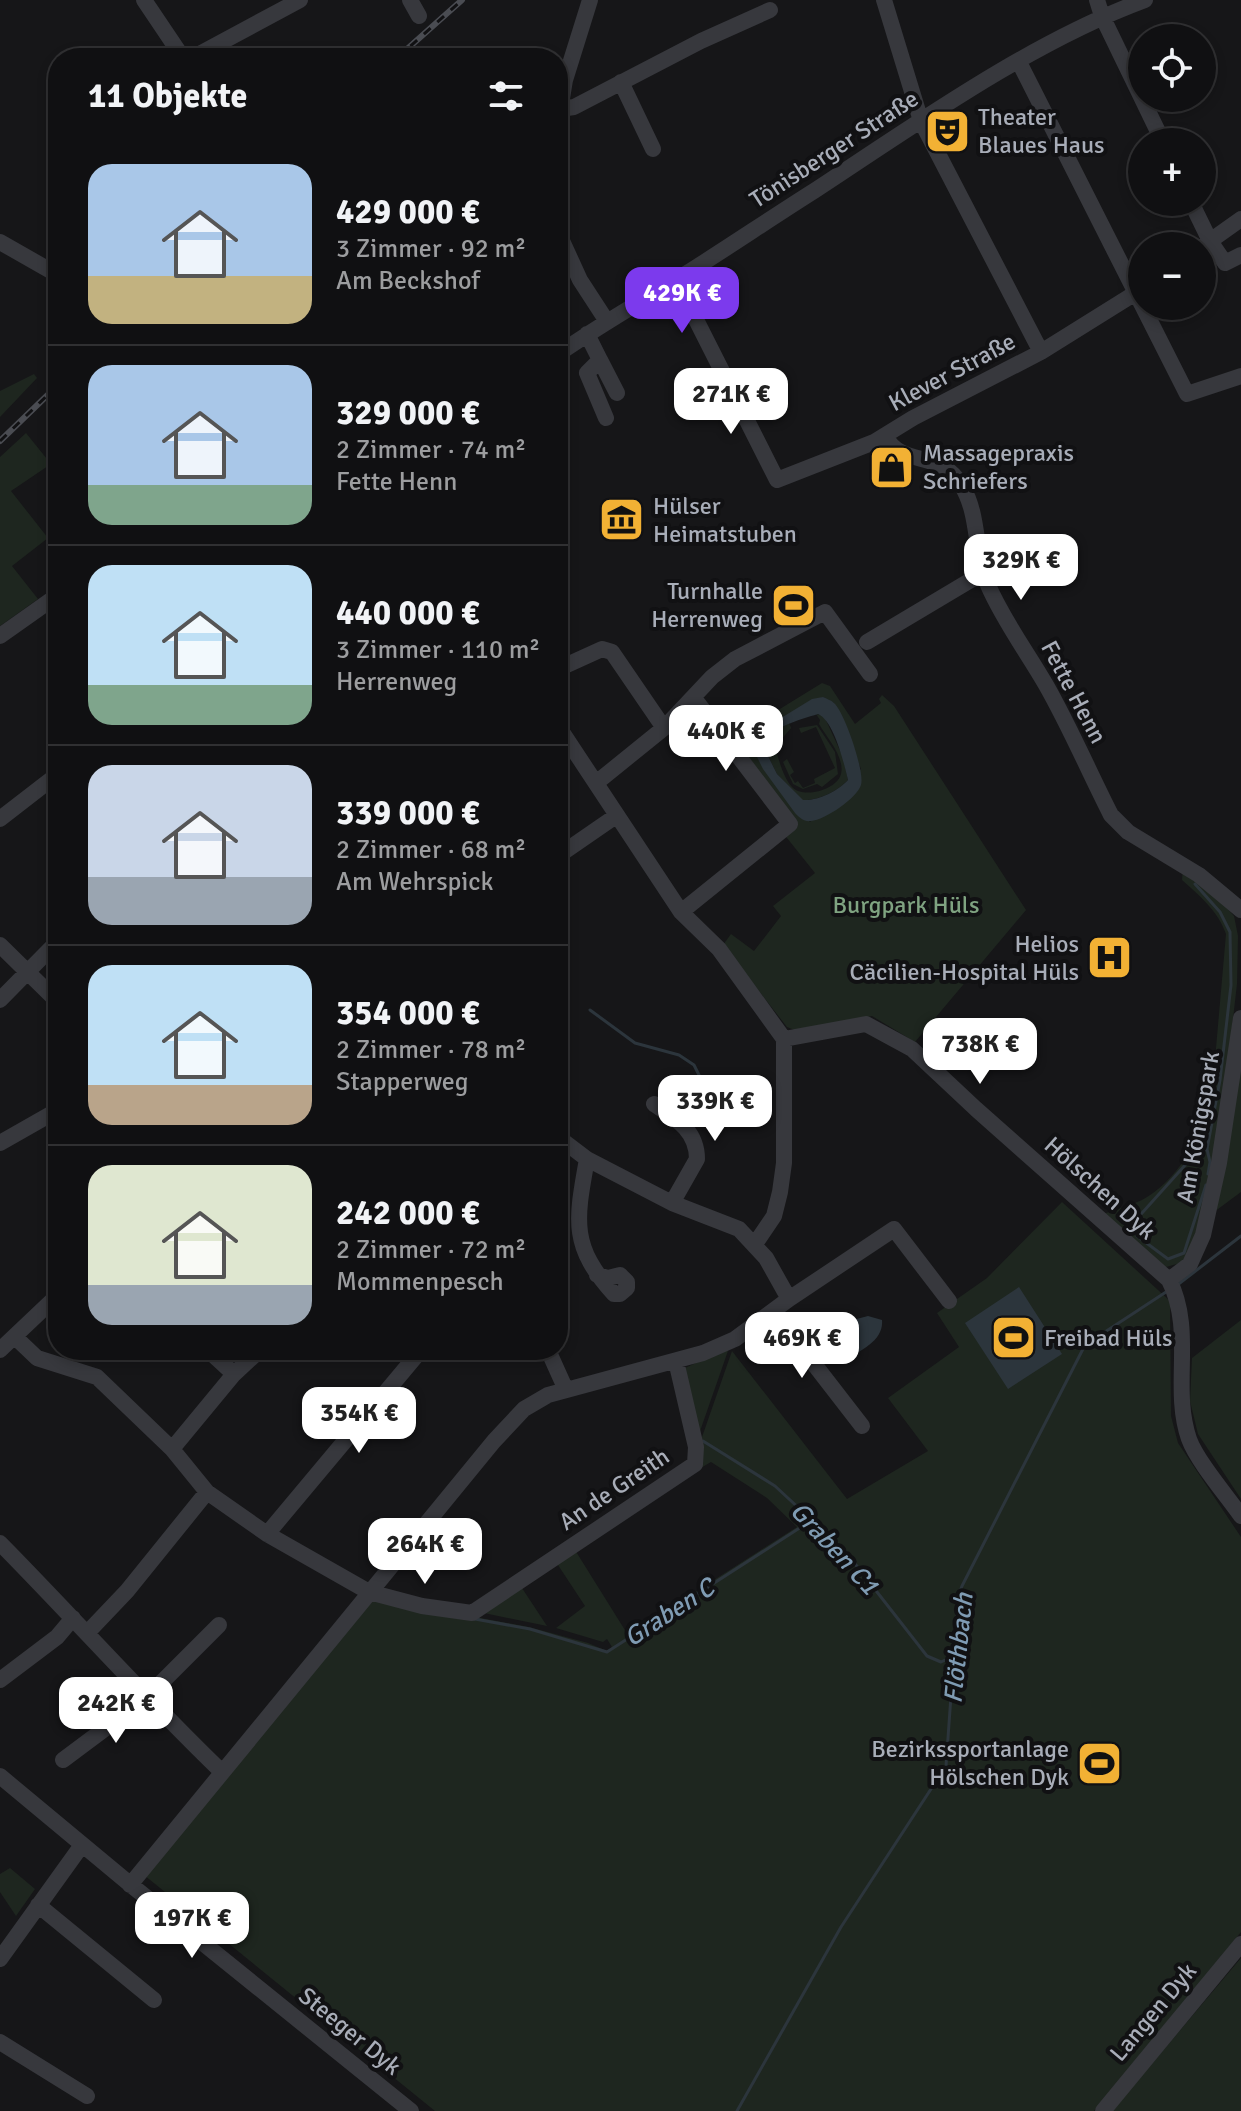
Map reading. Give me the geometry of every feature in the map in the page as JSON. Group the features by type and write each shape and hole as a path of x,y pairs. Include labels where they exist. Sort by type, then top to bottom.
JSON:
{"street":[{"path":"211,48 300,0"},
{"path":"410,0 419,16"},
{"path":"568,70 590,0"},
{"path":"884,0 921,121 1041,352"},
{"name":"Tönisberger Straße","path":"568,347 606,320 676,280 1100,8 1145,0"},
{"path":"153,4 177,48"},
{"path":"1100,8 1156,128"},
{"path":"568,111 701,41 770,10"},
{"path":"1019,62 1128,273"},
{"path":"621,82 653,149"},
{"path":"1216,237 1241,219"},
{"path":"0,242 48,269"},
{"path":"568,254 606,320"},
{"path":"1216,254 1225,263 1241,255"},
{"name":"Klever Straße","path":"676,280 777,480 885,436 913,418 1041,352 1128,298"},
{"path":"1151,320 1187,394 1241,376"},
{"path":"587,334 617,393"},
{"path":"600,360 587,373 606,418"},
{"name":"Fette Henn","path":"885,436 893,449 944,465 957,477 969,499 984,576 1048,689 1111,815 1125,830 1199,875 1241,910"},
{"path":"867,642 976,577 984,576"},
{"path":"0,636 48,602"},
{"path":"596,783 664,728 712,677 735,659 825,612 870,674"},
{"path":"568,664 602,649 612,652 664,728"},
{"path":"681,912 790,824 694,698"},
{"path":"568,741 681,912 719,949 784,1039 784,1163 780,1192 774,1216 755,1244"},
{"path":"0,819 48,782"},
{"path":"568,849 616,816"},
{"path":"0,945 48,992"},
{"path":"0,1000 48,951"},
{"name":"Am Königspark","path":"1172,1287 1190,1264 1203,1235 1219,1163 1241,1018"},
{"name":"Hölschen Dyk","path":"784,1039 866,1024 912,1049 1172,1287"},
{"path":"654,1104 684,1125 697,1153 697,1159 672,1203"},
{"path":"0,1143 48,1116"},
{"path":"568,1145 587,1159 672,1203 739,1229 755,1244 789,1299"},
{"path":"587,1159 578,1207 578,1225 587,1258 597,1275"},
{"path":"130,1885 504,1430 537,1400 703,1353 735,1339 894,1229 949,1301"},
{"path":"1172,1287 1184,1339 1181,1400 1189,1441 1241,1516"},
{"path":"0,1350 48,1305"},
{"path":"773,1311 862,1426"},
{"path":"15,1337 37,1358 97,1377 172,1449 207,1492 267,1534 369,1592"},
{"path":"219,1360 234,1374"},
{"path":"172,1449 249,1360"},
{"path":"267,1534 413,1360"},
{"path":"552,1360 566,1390"},
{"name":"An de Greith","path":"369,1592 422,1606 472,1613 695,1464 696,1447 676,1361"},
{"path":"88,1632 127,1591 207,1492"},
{"path":"0,1543 88,1632 146,1698 222,1772"},
{"path":"0,1680 57,1637 73,1618"},
{"path":"63,1760 146,1698 219,1625"},
{"name":"Steeger Dyk","path":"0,1776 411,2111"},
{"path":"0,1959 82,1845"},
{"path":"38,1905 154,2000"},
{"name":"Langen Dyk","path":"1103,2111 1241,1944"},
{"path":"0,2042 87,2096"}],"green space":[{"path":"34,374 37,378 0,417 0,391"},
{"path":"26,433 48,460 48,466 11,491 48,538 12,566 38,599 0,626 0,457"},
{"name":"Burgpark Hüls","path":"822,683 830,686 855,724 881,703 879,699 882,695 894,706 1026,910 915,1042 872,1016 797,1031 787,1027 723,945 731,934 754,951 781,916 773,906 815,873 783,833 795,823 733,738","holes":["823,697 834,703 861,769 810,822 750,743"]},
{"path":"816,714 824,716 843,757 848,780 827,794 802,800 777,774 762,744 789,723 791,728 775,747 786,778 797,791 827,788 838,780 842,768 838,754"},
{"path":"817,725 835,752 838,774 822,787 817,784 803,789 793,784 783,762 787,759 794,772 790,775 803,788 835,768 816,727 801,733 799,728"},
{"path":"1183,868 1234,916 1238,936 1237,984 1223,1106 1202,1218 1184,1262 1166,1267 1100,1215 1142,1200 1166,1182 1193,1146 1211,1105 1226,934 1213,911 1182,880"},
{"path":"1241,1054 1241,1192 1214,1212"},
{"path":"1062,1202 1170,1301 1171,1416 1178,1443 1241,1537 1241,1932 1094,2111 435,2111 144,1875 372,1598 529,1627 607,1651 612,1647 607,1639 603,1642 556,1628 585,1606 556,1562 575,1550 628,1635 797,1527 767,1498 711,1462 699,1469 702,1437 732,1351 847,1499 928,1451 888,1398 959,1347 937,1313 987,1278"},
{"path":"1241,1320 1241,1499 1198,1434 1190,1401 1192,1358"},
{"path":"729,1348 699,1434 685,1368"},
{"path":"520,1585 547,1626 479,1612"},
{"path":"10,1868 35,1889 16,1916 0,1892 0,1874"},
{"path":"1241,1958 1241,2111 1112,2111"}],"shaded area":[{"path":"823,697 838,709 853,743 861,785 847,802 832,813 809,821 795,813 763,769 750,743 755,734 812,699","holes":["818,714 824,718 838,743 848,780 827,794 803,800 777,774 762,744 787,724"]},
{"name":"Freibad Hüls","path":"1019,1287 1062,1354 1008,1389 965,1323"},
{"path":"868,1316 882,1320 882,1327 875,1339 845,1359 839,1356 834,1350 833,1341 849,1321"}],"waterway":[{"path":"1195,884 1220,912 1230,932 1231,985 1220,1080 1207,1149 1210,1162 1208,1174"},
{"path":"590,1010 635,1043 679,1055 694,1065 701,1079 704,1117"},
{"path":"1206,1185 1184,1253 1168,1259 1137,1236 1133,1223 1196,1153 1207,1149"},
{"name":"Flöthbach","path":"1176,1286 1241,1236"},
{"name":"Flöthbach","path":"737,2111 841,1927 946,1766 958,1597 1085,1345 1166,1292"},
{"name":"Graben C1","path":"703,1441 775,1486 845,1551 927,1656 941,1662 954,1656"},
{"name":"Graben C","path":"475,1619 530,1629 607,1652 812,1520"}],"railway":[{"path":"408,48 462,0"},
{"path":"0,441 48,395"}],"place":[{"name":"Theater Blaues Haus","path":"947,131"},
{"name":"Massagepraxis Schriefers","path":"892,467"},
{"name":"Hülser Heimatstuben","path":"622,520"},
{"name":"Turnhalle Herrenweg","path":"794,605"},
{"name":"Helios Cäcilien-Hospital Hüls","path":"1110,958"},
{"name":"Freibad Hüls","path":"1013,1338"},
{"name":"Bezirkssportanlage Hölschen Dyk","path":"1100,1763"}]}
